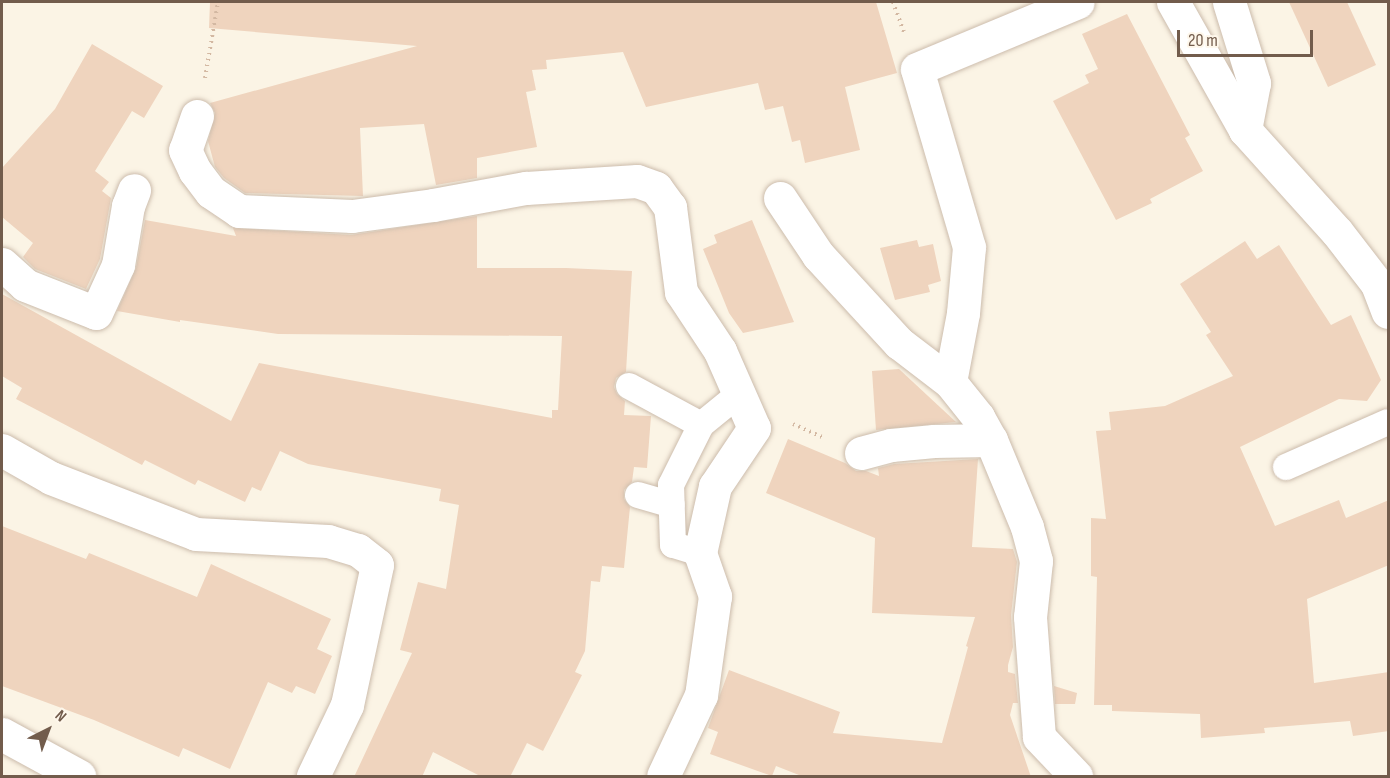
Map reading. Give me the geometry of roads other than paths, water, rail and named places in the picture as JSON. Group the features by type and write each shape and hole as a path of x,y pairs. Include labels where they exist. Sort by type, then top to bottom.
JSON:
{"street":[{"path":"950,382 963,313 969,247 916,69 1078,2"},
{"path":"1173,2 1245,130 1336,232 1377,284 1389,312"},
{"path":"1229,2 1254,83 1245,130"},
{"path":"197,116 185,150 195,171 211,192 238,211 352,216 433,205 526,188 637,181 656,188 670,207 681,292 720,351 754,428 715,486 700,553 715,596 701,695 663,777"},
{"path":"2,264 25,285 96,313 118,265 128,206 134,190"},
{"path":"780,198 818,255 899,343 950,382 978,417 991,440 1027,527 1036,561 1030,617 1039,737 1076,777"},
{"path":"861,453 891,445 991,440"},
{"path":"2,450 51,478 196,534 328,540 358,550 377,565 347,705 313,777"},
{"path":"2,734 79,777"}],"lane":[{"path":"629,386 700,425"},
{"path":"700,553 673,545 671,485 700,425 738,394"},
{"path":"1286,467 1389,422"},
{"path":"638,495 672,505"}]}
